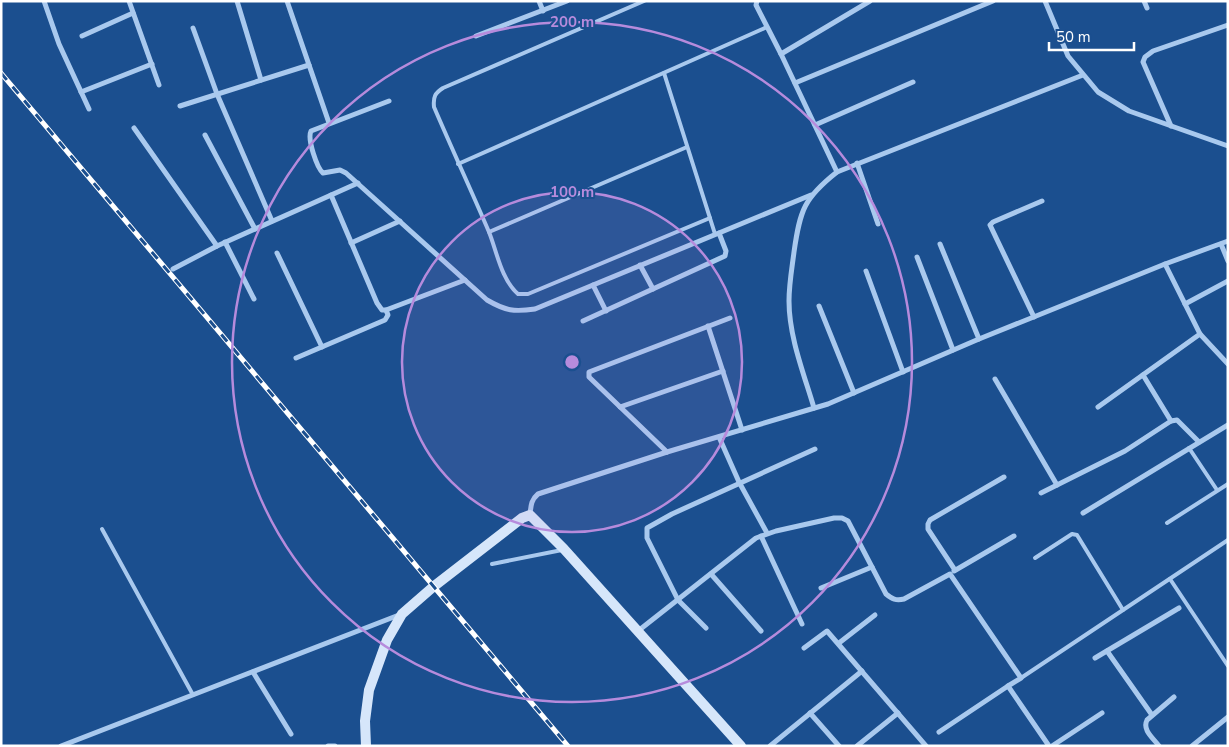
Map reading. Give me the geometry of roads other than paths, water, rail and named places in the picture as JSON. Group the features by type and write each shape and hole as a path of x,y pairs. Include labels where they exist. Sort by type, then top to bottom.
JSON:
{"main road":[{"path":"366,746 369,690 387,640 402,614 433,587 522,518 530,515 638,631 741,746"}],"street":[{"path":"44,1 59,44 89,109"},
{"path":"129,1 160,85"},
{"path":"237,1 261,80"},
{"path":"287,1 329,123"},
{"path":"539,1 542,11"},
{"path":"476,36 567,1"},
{"path":"757,1 756,5 837,172"},
{"path":"781,54 870,1"},
{"path":"795,83 993,1"},
{"path":"1046,1 1068,56 1098,92 1129,111 1228,146"},
{"path":"1144,1 1147,8"},
{"path":"82,36 133,13"},
{"path":"1171,126 1144,62 1145,57 1153,51 1228,25"},
{"path":"193,28 217,94 272,221"},
{"path":"81,92 152,64"},
{"path":"180,106 309,64"},
{"path":"814,408 792,332 789,286 799,220 811,196 818,187 837,172 857,163 1083,75"},
{"path":"815,125 913,82"},
{"path":"389,101 313,129 309,134 319,168 323,173 340,170 346,173 487,300 503,309 517,312 536,308 811,196"},
{"path":"134,128 217,246"},
{"path":"205,135 255,229"},
{"path":"857,163 878,224"},
{"path":"173,269 225,242 358,183"},
{"path":"331,195 377,303 382,310 465,280"},
{"path":"1034,317 990,225 1042,201"},
{"path":"351,243 400,221"},
{"path":"583,321 724,256 726,250 717,234"},
{"path":"530,515 533,498 538,494 667,452 814,408 854,393 979,339 1165,264 1228,241"},
{"path":"225,242 254,298"},
{"path":"940,244 979,339"},
{"path":"1221,244 1228,261"},
{"path":"277,253 322,347"},
{"path":"917,257 953,350"},
{"path":"1165,264 1200,334 1228,364"},
{"path":"640,266 653,289"},
{"path":"866,272 903,372"},
{"path":"1185,304 1228,281"},
{"path":"593,285 606,311"},
{"path":"819,306 854,393"},
{"path":"296,358 384,320 388,316 386,310"},
{"path":"667,452 589,377 589,372 730,318"},
{"path":"708,326 742,430"},
{"path":"1098,406 1200,334"},
{"path":"620,407 722,371"},
{"path":"1143,375 1172,421"},
{"path":"995,378 1057,485"},
{"path":"1041,494 1124,451 1172,421 1177,420 1199,442"},
{"path":"1083,513 1228,425"},
{"path":"719,437 739,482 767,534"},
{"path":"706,628 678,600 647,538 647,528 739,482 815,449"},
{"path":"955,570 928,528 930,520 1004,478"},
{"path":"638,631 756,538 767,534 834,518 848,520 886,594 897,601 904,600 1014,536"},
{"path":"761,536 802,624"},
{"path":"821,588 872,567"},
{"path":"711,574 762,631"},
{"path":"939,732 1021,678 950,574"},
{"path":"1095,658 1179,608"},
{"path":"62,746 402,614"},
{"path":"839,644 876,615"},
{"path":"804,648 825,631 839,644 926,746"},
{"path":"1107,651 1152,715"},
{"path":"770,746 862,671"},
{"path":"252,672 291,734"},
{"path":"1008,686 1051,746 1102,713"},
{"path":"1159,746 1145,728 1147,720 1174,696"},
{"path":"810,713 839,746"},
{"path":"857,746 898,713"},
{"path":"1192,746 1228,717"},
{"path":"328,746 335,746"}],"lane":[{"path":"644,1 437,92 433,98 434,107 511,288 518,294 528,294 710,218"},
{"path":"458,164 767,26"},
{"path":"664,72 710,218 717,234"},
{"path":"488,232 687,147"},
{"path":"1189,448 1217,490"},
{"path":"1167,523 1228,484"},
{"path":"102,529 193,695"},
{"path":"1035,558 1072,534 1077,535 1123,610"},
{"path":"1021,678 1228,540"},
{"path":"492,564 564,550"},
{"path":"1170,579 1228,666"}],"railway":[{"path":"1,73 568,746"}]}
